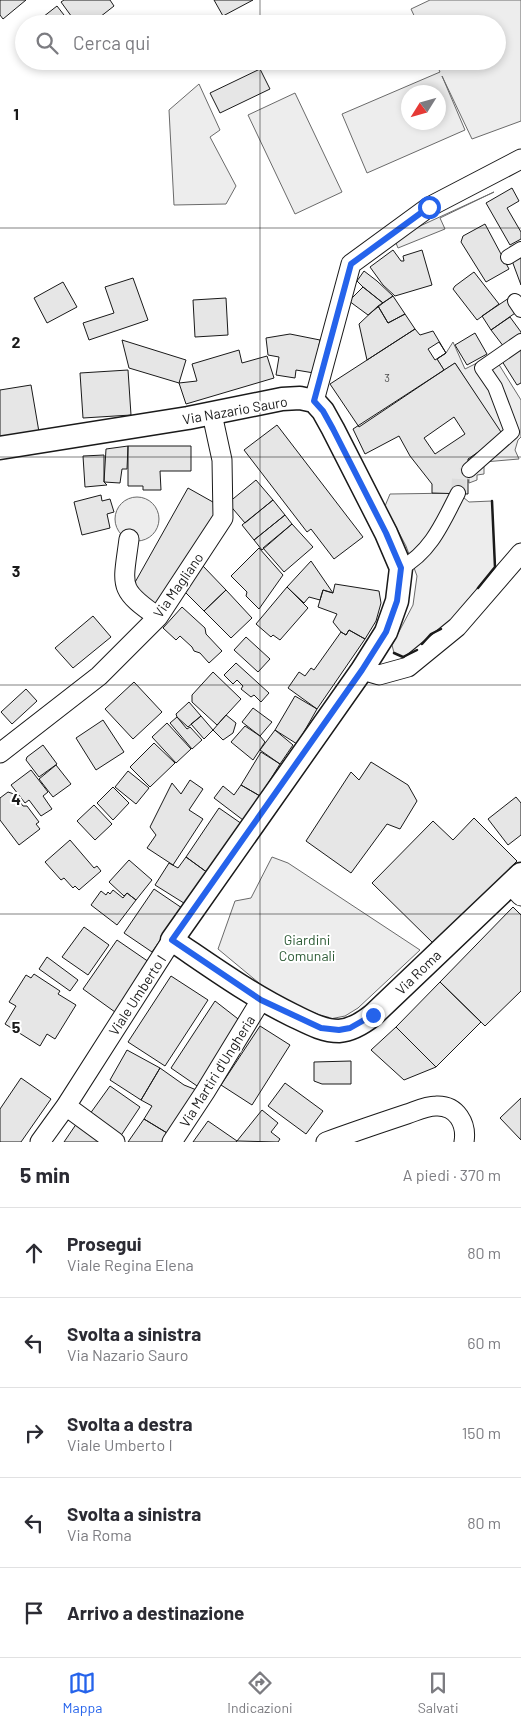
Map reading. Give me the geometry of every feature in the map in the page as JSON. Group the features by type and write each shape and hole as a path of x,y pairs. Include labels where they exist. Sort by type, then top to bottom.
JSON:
{"street":[{"path":"458,494 432,540 412,562 401,568 386,533 333,429 323,411 314,401 351,264 429,207 521,159"},
{"path":"508,257 521,249"},
{"path":"469,470 517,430 495,387 482,368 521,341"},
{"name":"Via Nazario Sauro","path":"0,448 212,414 282,399 300,398 314,401"},
{"name":"Via Magliano","path":"0,753 99,676 158,617 224,518 222,460 212,414"},
{"path":"129,539 124,578 128,593 158,617"},
{"path":"362,670 379,675 408,667 456,627 521,552"},
{"name":"Viale Umberto I","path":"40,1142 66,1106 172,940 362,670 386,632 397,601 401,568"},
{"name":"Via Roma","path":"172,940 261,1000 321,1028 339,1030 356,1026 373,1015 517,885"},
{"name":"Via Martiri d'Ungheria","path":"172,1142 261,1000"},
{"path":"66,1106 115,1142"},
{"path":"326,1142 372,1125 436,1106 449,1108 460,1117 465,1129 464,1142"}],"shaded area":[{"path":"430,0 521,0 521,121 472,139 442,76 446,85 410,85 440,72 439,70 506,70 506,15 414,15 411,9"},
{"path":"199,84 220,130 210,137 236,186 226,204 174,205 169,110"},
{"path":"446,85 465,130 367,173 342,114 401,89 401,130 446,130"},
{"path":"295,93 342,192 295,214 248,115"},
{"path":"494,192 440,218 445,229 398,248 394,238"},
{"path":"453,342 465,369 493,355 521,400 521,437 515,450 519,459 484,462 484,474 477,475 477,480 469,483 468,459 502,435 455,363 444,370 437,359 446,353"},
{"path":"458,493 469,502 492,501 495,567 447,625 431,634 418,649 403,657 394,653 392,645 413,605 417,576 406,546 385,506 390,494"},
{"path":"137,497 149,501 155,507 159,519 155,531 149,537 137,541 125,537 119,531 115,519 119,507 125,501"},
{"name":"Giardini Comunali","path":"272,857 288,863 420,950 358,1008 345,1016 330,1019 277,998 218,949 235,901 251,898"}],"building":[{"path":"0,0 26,0 3,19 0,15"},
{"path":"64,0 110,0 114,6 102,15 70,15 61,2"},
{"path":"214,0 253,0 225,15 222,15"},
{"path":"57,6 64,15 46,15"},
{"path":"258,70 260,70 270,89 220,113 210,93"},
{"path":"512,188 519,201 507,208 521,232 521,239 510,245 486,203"},
{"path":"485,224 509,269 486,282 461,242 463,236"},
{"path":"393,250 401,261 404,261 403,256 422,250 432,285 395,296 383,285 370,267"},
{"path":"521,254 521,285 511,258"},
{"path":"364,271 393,296 383,303 363,287 357,281"},
{"path":"474,272 499,304 477,320 453,289"},
{"path":"133,278 148,320 89,340 83,323 114,313 105,287"},
{"path":"63,282 77,307 47,323 34,298"},
{"path":"363,287 383,303 368,315 349,301"},
{"path":"393,296 405,314 388,323 378,306"},
{"path":"226,298 228,335 195,337 193,300"},
{"path":"509,298 518,311 491,330 482,316"},
{"path":"378,306 388,323 405,314 415,329 367,360 359,324"},
{"path":"510,317 521,332 521,335 504,347 491,330"},
{"path":"415,329 420,335 433,331 446,353 437,359 444,370 359,427 330,384"},
{"path":"475,333 487,354 467,365 455,345"},
{"path":"290,334 320,340 314,373 296,370 295,378 276,375 279,357 268,355 266,338"},
{"path":"122,340 186,360 179,383 129,368"},
{"path":"439,342 446,353 435,360 428,349"},
{"path":"521,345 521,383 517,385 500,358"},
{"path":"239,350 242,363 267,356 274,378 186,404 179,383 197,381 192,364"},
{"path":"455,363 503,435 468,459 468,494 432,493 432,484 410,456 399,436 365,454 353,429","holes":["454,417 465,434 435,454 424,438"]},
{"path":"128,370 131,415 83,418 80,373"},
{"path":"31,385 39,432 0,438 0,390"},
{"path":"277,425 363,537 334,559 311,529 307,532 244,450"},
{"path":"128,446 127,469 122,469 120,483 104,482 106,449"},
{"path":"128,446 191,446 191,471 160,471 161,490 143,490 143,486 128,486"},
{"path":"104,455 104,482 107,485 85,487 83,456"},
{"path":"256,480 273,500 245,523 228,503"},
{"path":"188,488 220,506 160,610 129,593"},
{"path":"101,495 102,501 110,499 114,512 107,514 110,528 82,535 74,502"},
{"path":"273,500 285,515 254,540 242,525"},
{"path":"285,515 292,524 262,550 254,540"},
{"path":"292,524 313,547 284,572 263,548"},
{"path":"259,548 283,575 259,609 246,596 247,592 231,576"},
{"path":"311,561 333,593 323,590 320,600 309,597 304,603 287,587"},
{"path":"203,566 226,590 204,611 181,588"},
{"path":"335,584 379,591 381,603 376,621 365,639 349,630 346,635 341,632 333,622 337,614 318,607 323,590 333,593"},
{"path":"287,587 308,608 280,640 273,635 271,637 256,624"},
{"path":"226,590 252,618 231,638 204,611"},
{"path":"182,607 205,628 206,634 222,651 209,663 180,636 176,640 163,628"},
{"path":"93,616 111,637 73,668 55,648"},
{"path":"349,630 365,639 317,709 288,688 299,672 305,676 311,668 314,670 341,632 346,635"},
{"path":"246,637 270,659 258,672 234,650"},
{"path":"236,663 269,693 261,702 254,695 251,697 241,689 243,686 237,680 233,684 224,675"},
{"path":"213,672 241,699 217,725 192,702 192,695"},
{"path":"134,682 162,712 133,739 105,709"},
{"path":"26,689 37,701 12,724 1,712"},
{"path":"295,696 317,709 297,744 275,730"},
{"path":"189,702 201,716 188,727 176,714"},
{"path":"253,708 272,722 260,736 242,722"},
{"path":"226,715 236,723 233,733 223,740 213,730"},
{"path":"201,716 213,730 204,739 191,724"},
{"path":"177,717 187,729 190,727 202,740 192,749 170,723"},
{"path":"103,720 124,752 96,770 76,738"},
{"path":"167,723 191,749 176,763 152,737"},
{"path":"245,726 260,736 265,742 253,760 231,742"},
{"path":"275,730 293,745 280,764 260,750"},
{"path":"154,743 175,763 150,787 130,767"},
{"path":"43,745 57,764 39,777 26,760 27,757"},
{"path":"261,752 280,764 260,796 241,785"},
{"path":"371,762 408,785 417,801 400,829 387,824 351,873 306,841 351,772 359,780"},
{"path":"56,765 71,784 53,797 39,779"},
{"path":"31,770 48,792 43,796 52,809 41,816 29,800 25,803 11,785"},
{"path":"128,771 149,788 136,804 115,787"},
{"path":"190,780 203,789 189,810 203,819 173,865 147,848 156,835 150,827 172,783 181,794"},
{"path":"241,785 260,796 243,820 214,798 223,786 234,795"},
{"path":"113,787 129,803 113,820 97,803"},
{"path":"8,792 14,794 23,806 27,806 39,822 36,824 40,829 19,845 0,820 0,798"},
{"path":"516,797 521,803 521,835 508,845 488,819"},
{"path":"94,805 112,824 95,840 77,821"},
{"path":"219,808 242,824 208,873 186,857"},
{"path":"474,818 517,861 435,945 372,883 433,821 453,840"},
{"path":"70,840 94,868 97,866 101,871 79,890 75,886 73,888 64,878 61,880 45,862"},
{"path":"186,857 208,873 187,905 155,885 169,863 178,868"},
{"path":"129,860 152,880 136,900 127,893 124,896 109,882"},
{"path":"154,889 182,908 152,952 124,933"},
{"path":"113,890 123,898 127,893 136,900 117,925 91,905 101,891 106,895 108,892 110,894"},
{"path":"513,907 521,915 521,991 485,1026 440,982"},
{"path":"84,927 109,945 88,975 62,957"},
{"path":"117,940 149,962 115,1012 83,989"},
{"path":"47,957 78,980 70,991 39,969"},
{"path":"34,974 60,991 58,994 76,1005 55,1039 47,1034 40,1046 5,1024 16,1006 9,1002 26,975 31,978"},
{"path":"171,976 208,1000 165,1066 128,1042"},
{"path":"440,982 481,1022 436,1067 396,1027"},
{"path":"215,1001 242,1022 200,1088 171,1068"},
{"path":"260,1026 290,1045 252,1105 221,1085"},
{"path":"396,1027 436,1067 404,1080 371,1050"},
{"path":"127,1050 160,1068 141,1100 110,1080"},
{"path":"351,1061 351,1084 322,1084 314,1081 314,1062"},
{"path":"160,1068 184,1085 199,1091 172,1136 144,1119 152,1106 141,1100"},
{"path":"21,1078 51,1099 21,1142 0,1142 0,1109"},
{"path":"285,1083 323,1111 306,1134 268,1106"},
{"path":"110,1086 140,1107 118,1140 87,1118"},
{"path":"521,1098 521,1140 500,1118"},
{"path":"262,1110 278,1123 271,1132 280,1139 278,1142 237,1141"},
{"path":"144,1119 172,1136 168,1142 128,1142"},
{"path":"79,1120 111,1142 64,1142"},
{"path":"208,1121 237,1141 193,1142"}],"tunnel":[{"path":"458,493 459,478 469,470"}],"wall":[{"path":"478,588 495,567 492,501"},
{"path":"422,644 431,634 441,629"},
{"path":"394,653 403,657 417,650"}],"route":[{"path":"373,1015 356,1026 345,1030 321,1028 261,1000 172,940 362,670 386,632 397,601 401,568 386,533 333,429 323,411 314,401 351,264 429,207"}]}
